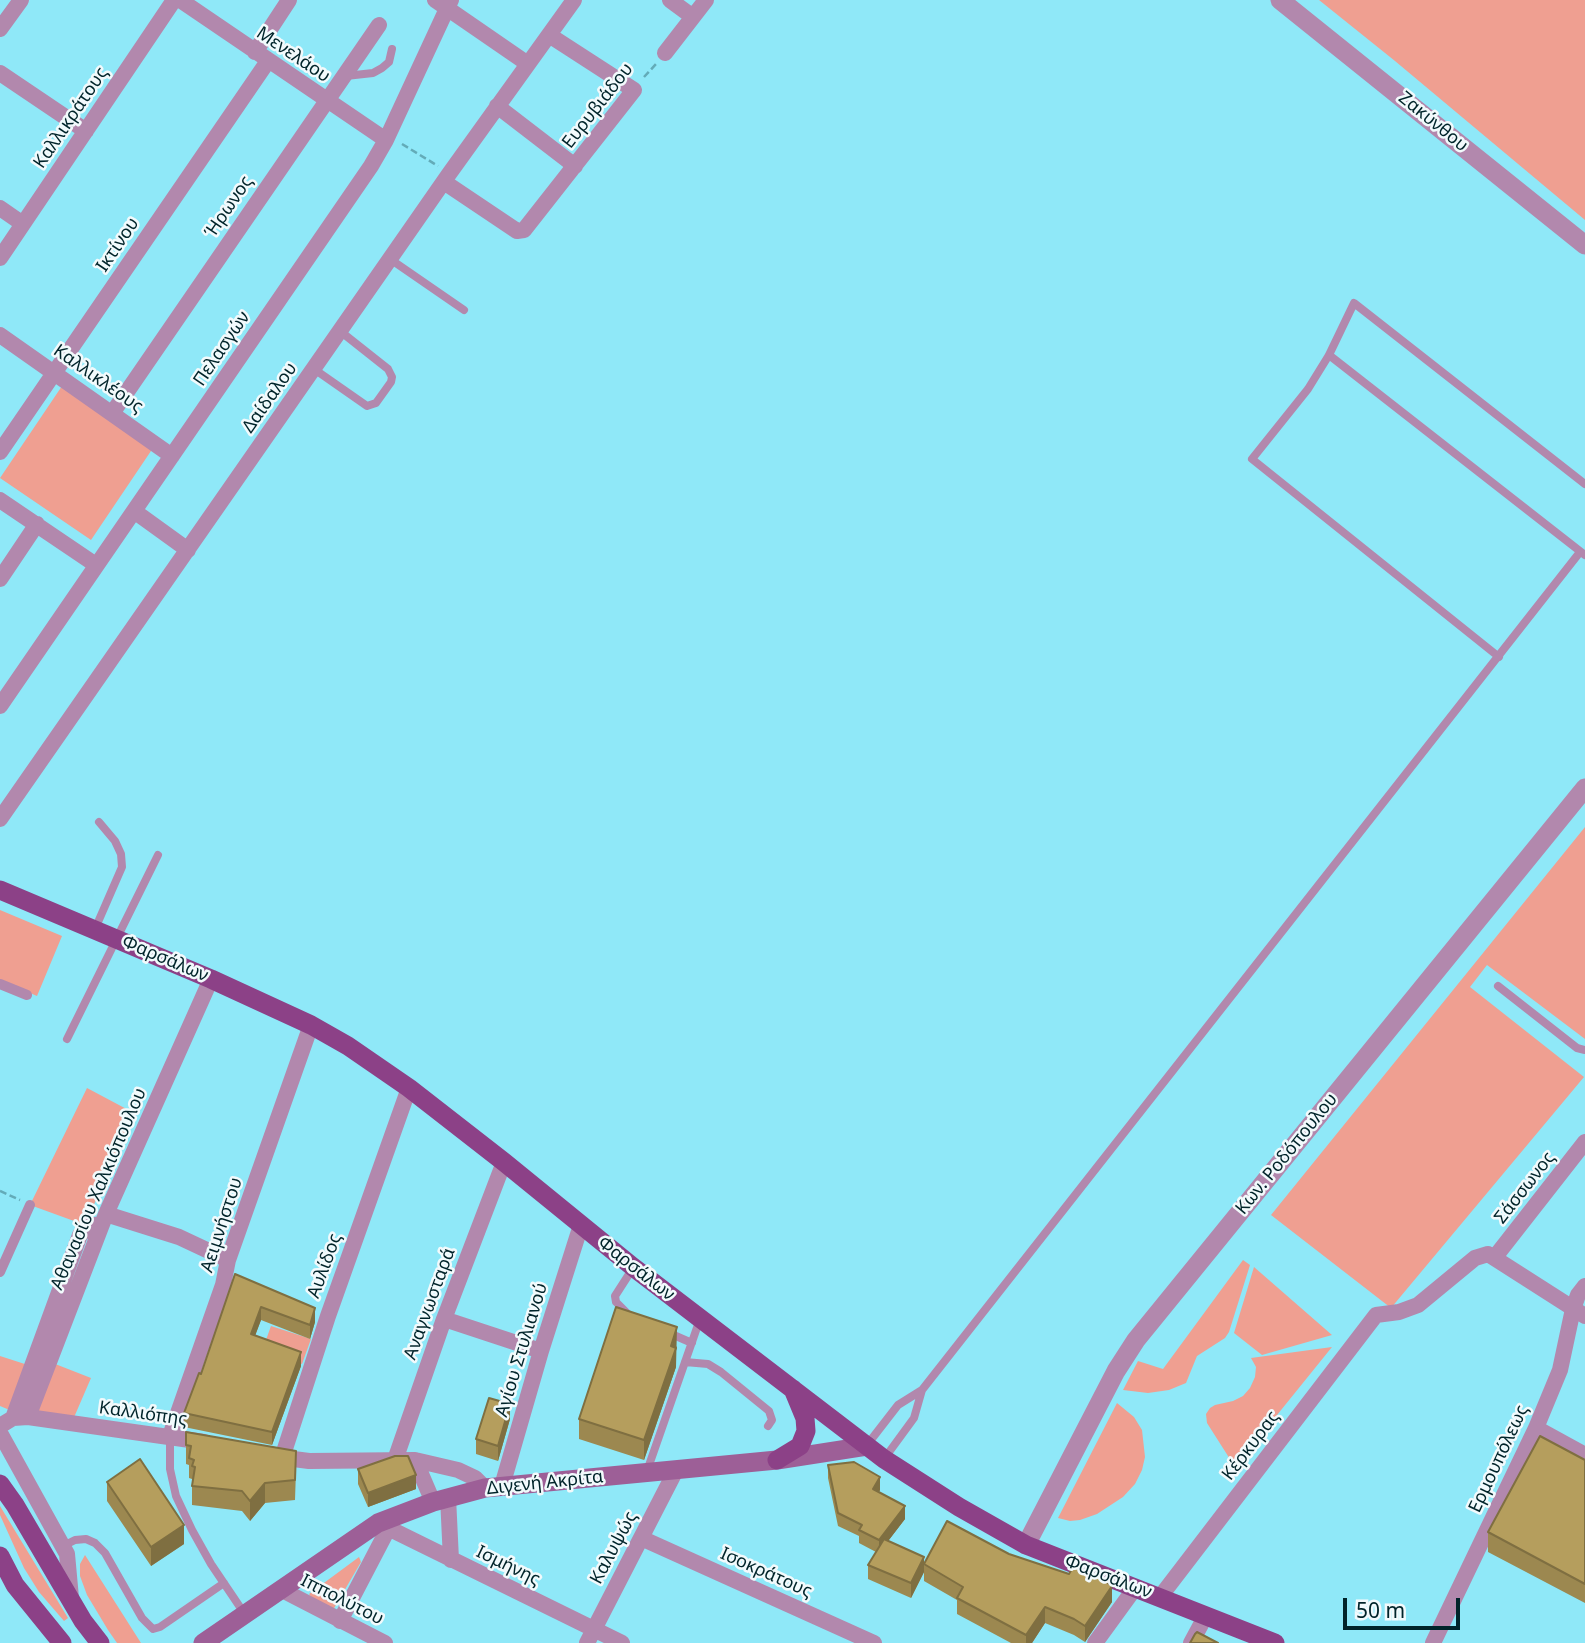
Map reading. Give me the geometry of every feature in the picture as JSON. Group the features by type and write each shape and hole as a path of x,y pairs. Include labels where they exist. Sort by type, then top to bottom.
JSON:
{"main road":[{"name":"Φαρσάλων","path":"0,890 211,979 311,1025 348,1046 409,1088 504,1161 633,1267 884,1459 959,1507 1026,1545 1275,1643"},
{"path":"777,1460 800,1446 806,1431 800,1405 792,1388"},
{"name":"Διγενή Ακρίτα","path":"212,1640 282,1590 383,1526 440,1500 494,1487 777,1460 867,1446"},
{"path":"0,1484 100,1643"},
{"path":"0,1556 15,1585 62,1643"}],"street":[{"path":"0,29 21,0"},
{"name":"Καλλικράτους","path":"0,258 174,0"},
{"name":"Μενελάου","path":"180,0 326,100 387,137"},
{"name":"Ικτίνου","path":"0,452 261,56 289,0"},
{"name":"Δαίδαλου","path":"0,819 446,178 574,0"},
{"path":"670,0 693,17"},
{"path":"665,53 706,0"},
{"name":"Ζακύνθου","path":"1280,0 1585,245"},
{"path":"445,3 528,64"},
{"name":"Πελασγών","path":"0,706 387,137 445,3"},
{"name":"Ήρωνος","path":"113,412 379,25"},
{"path":"549,35 634,90"},
{"path":"0,73 86,131"},
{"name":"Ευρυβιάδου","path":"446,178 517,231 528,227 634,90"},
{"path":"498,106 575,166"},
{"path":"0,208 23,223"},
{"name":"Καλλικλέους","path":"0,335 172,456"},
{"path":"0,500 96,565"},
{"path":"134,511 188,550"},
{"path":"0,579 37,524"},
{"name":"Κων. Ροδόπουλου","path":"1026,1545 1116,1371 1136,1340 1585,788"},
{"name":"Αθανασίου Χαλκιόπουλου","path":"14,1421 211,979"},
{"path":"0,984 27,995"},
{"name":"Αειμνήστου","path":"170,1436 311,1025"},
{"name":"Αυλίδος","path":"282,1458 322,1314 409,1088"},
{"name":"Σάσσωνος","path":"1495,1257 1585,1142"},
{"name":"Αναγνωσταρά","path":"395,1460 444,1319 504,1161"},
{"path":"0,1272 30,1205"},
{"path":"104,1219 179,1237 227,1266 242,1281"},
{"name":"Αγίου Στυλιανού","path":"494,1487 582,1225"},
{"name":"Κέρκυρας","path":"1160,1597 1372,1318 1376,1315 1405,1311 1418,1305 1475,1258 1488,1254 1495,1257"},
{"path":"1495,1257 1579,1312"},
{"name":"Ερμουπόλεως","path":"1433,1643 1536,1428 1560,1370 1579,1312 1578,1295 1585,1286"},
{"path":"444,1319 541,1351"},
{"name":"Καλλιόπης","path":"14,1421 170,1436 224,1446"},
{"path":"1536,1428 1585,1455"},
{"path":"0,1433 63,1546 69,1564 71,1600"},
{"path":"260,1453 309,1461 415,1460 458,1470 494,1487"},
{"path":"415,1460 440,1500 451,1560"},
{"name":"Καλυψώς","path":"590,1636 676,1470"},
{"path":"340,1621 383,1526"},
{"name":"Ισμήνης","path":"383,1526 590,1636 622,1643"},
{"name":"Ισοκράτους","path":"641,1538 874,1643"},
{"path":"1095,1643 1135,1588"},
{"name":"Ιππολύτου","path":"282,1590 385,1643"},
{"path":"1191,1643 1205,1617"}],"lane":[{"path":"345,76 382,68 388,62 392,49"},
{"path":"390,258 464,310"},
{"path":"1499,657 1252,459 1308,389 1329,355 1354,303 1585,484"},
{"path":"313,369 368,405 376,402 391,382 388,369 340,331"},
{"path":"867,1446 898,1405 922,1390 1583,554 1329,355"},
{"path":"95,929 122,867 121,854 115,841 99,822"},
{"path":"67,1039 158,855"},
{"path":"1498,986 1577,1048 1585,1051"},
{"path":"633,1267 615,1296 622,1309 641,1320"},
{"path":"646,1474 700,1319"},
{"path":"666,1332 692,1343"},
{"path":"685,1362 708,1364 721,1372 769,1411 772,1420 768,1426"},
{"path":"884,1459 914,1418 922,1390"},
{"path":"170,1436 170,1469 176,1496 192,1530 246,1615"},
{"path":"63,1546 75,1540 86,1539 95,1544 104,1553 142,1618 153,1629 160,1627 224,1583"}],"path":[{"name":"Ευρυβιάδου","path":"634,90 665,53"},
{"path":"387,137 446,178"},
{"path":"0,1191 30,1205"}],"shaded area":[{"path":"1319,0 1585,0 1585,220 1395,61"},
{"path":"62,386 153,448 91,540 0,478"},
{"path":"1585,827 1585,1039 1487,965 1470,987 1584,1077 1391,1308 1271,1215"},
{"path":"0,910 62,936 37,996 0,980"},
{"path":"87,1088 134,1113 85,1225 30,1205"},
{"path":"1243,1260 1250,1265 1229,1332 1225,1338 1197,1356 1186,1383 1169,1390 1148,1393 1123,1390 1138,1361 1163,1369"},
{"path":"1254,1267 1332,1335 1262,1355 1234,1333"},
{"path":"271,1326 311,1339 302,1364 262,1351"},
{"path":"1332,1347 1235,1467 1207,1423 1206,1414 1210,1408 1243,1396 1250,1388 1256,1367 1251,1358"},
{"path":"0,1356 31,1366 12,1411 0,1406"},
{"path":"45,1360 91,1378 72,1422 21,1416"},
{"path":"1117,1403 1134,1417 1142,1430 1145,1457 1135,1484 1123,1497 1097,1514 1080,1520 1058,1518"},
{"path":"0,1506 68,1618 64,1621 39,1592 24,1568 0,1515"},
{"path":"85,1555 141,1643 117,1643 108,1630 87,1595 80,1576 80,1564"},
{"path":"359,1557 361,1562 333,1610 313,1600 309,1594"}],"building":[{"path":"235,1274 315,1308 310,1325 261,1307 251,1334 301,1352 272,1432 184,1413 199,1373 201,1374"},
{"path":"616,1307 677,1327 671,1346 676,1348 644,1440 579,1419"},
{"path":"489,1398 510,1404 498,1446 476,1439"},
{"path":"186,1432 296,1451 295,1480 265,1483 250,1501 242,1491 192,1486 195,1467 192,1466 194,1460 189,1458 191,1446 186,1445"},
{"path":"1540,1436 1585,1460 1585,1584 1488,1532"},
{"path":"395,1456 408,1456 416,1475 368,1493 358,1469"},
{"path":"140,1459 184,1525 151,1547 107,1482"},
{"path":"854,1462 880,1477 873,1489 905,1506 879,1540 859,1530 862,1525 838,1513 828,1465"},
{"path":"947,1521 1009,1554 1069,1574 1073,1567 1099,1577 1112,1586 1085,1626 1045,1607 1026,1635 957,1598 963,1587 924,1564"},
{"path":"884,1539 924,1557 911,1583 868,1565"},
{"path":"1197,1632 1218,1643 1190,1643"}]}
